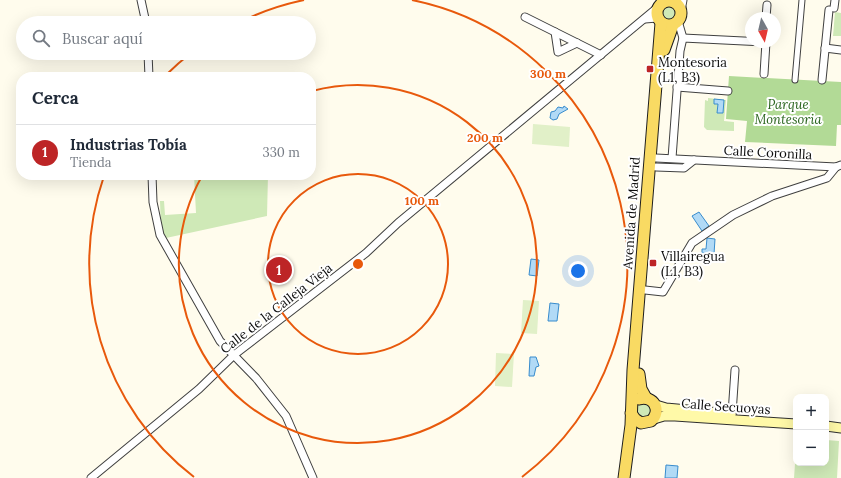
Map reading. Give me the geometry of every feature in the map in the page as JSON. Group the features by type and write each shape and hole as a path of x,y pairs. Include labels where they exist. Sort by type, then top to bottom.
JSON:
{"main road":[{"name":"Avenida de Madrid","path":"646,398 638,380 664,50 670,9"},
{"name":"Avenida de Madrid","path":"624,478 632,409 634,364 670,9"},
{"path":"630,478 632,440 635,433 649,421 657,412 656,405 646,398 638,399 632,409 637,422 649,421"},
{"name":"Calle Secuoyas","path":"656,405 666,408 793,419"},
{"name":"Calle Secuoyas","path":"649,421 664,416 675,416 793,424"},
{"path":"829,421 841,422"},
{"path":"829,426 841,428"}],"street":[{"path":"141,0 144,16"},
{"path":"795,80 802,0"},
{"path":"822,80 825,48 835,0"},
{"path":"766,12 767,5"},
{"path":"670,9 683,38 680,51 672,158"},
{"name":"Calle de la Calleja Vieja","path":"91,478 148,433 199,389 234,355 366,253 398,223 643,19 670,9"},
{"path":"525,17 601,55"},
{"path":"555,32 558,52 577,43"},
{"path":"683,38 745,41"},
{"path":"764,74 766,48"},
{"path":"825,48 841,50"},
{"path":"148,60 149,72"},
{"path":"677,86 728,91"},
{"name":"Calle Coronilla","path":"656,162 672,158 839,166"},
{"name":"Calle Coronilla","path":"656,162 684,168 694,160"},
{"path":"645,290 663,292 692,243 733,215 772,196 827,178 839,166"},
{"path":"152,180 153,202 160,235 220,341 256,378 286,416 313,478"},
{"path":"732,414 735,370"}],"green space":[{"path":"669,5 675,7 677,13 675,19 669,21 663,19 661,13 663,7"},
{"path":"835,12 841,13 841,36 833,36"},
{"name":"Parque Montesoria","path":"729,76 841,82 841,125 837,125 836,146 745,142 747,121 726,119"},
{"path":"708,98 726,100 724,121 734,122 734,131 707,130 704,127 705,100 708,101"},
{"path":"533,124 570,127 569,147 532,144"},
{"path":"194,180 268,180 267,216 166,238 161,228 160,201 164,201 165,215 196,213"},
{"path":"523,300 539,301 537,334 521,333"},
{"path":"496,353 514,354 512,387 495,386"},
{"path":"644,403 651,408 652,411 647,418 644,419 637,414 636,411 641,404"},
{"path":"829,440 839,441 837,478 794,478 795,466 829,466"}],"water":[{"path":"714,99 724,100 723,113 717,113 718,104 714,104"},
{"path":"564,106 568,109 559,114 557,119 553,120 550,118 551,112 555,111 558,107 563,108"},
{"path":"699,212 709,226 702,231 692,216"},
{"path":"707,238 715,239 714,254 702,253 702,249 706,249"},
{"path":"531,259 539,260 537,276 529,275"},
{"path":"550,303 559,304 557,321 548,321"},
{"path":"530,357 536,357 539,366 536,367 534,376 529,376"},
{"path":"666,465 678,466 677,478 665,478"}],"place":[{"name":"Montesoria (L1, B3)","path":"650,69"},
{"name":"Villairegua (L1, B3)","path":"653,263"},
{"name":"Industrias Tobía","path":"279,270"}]}
